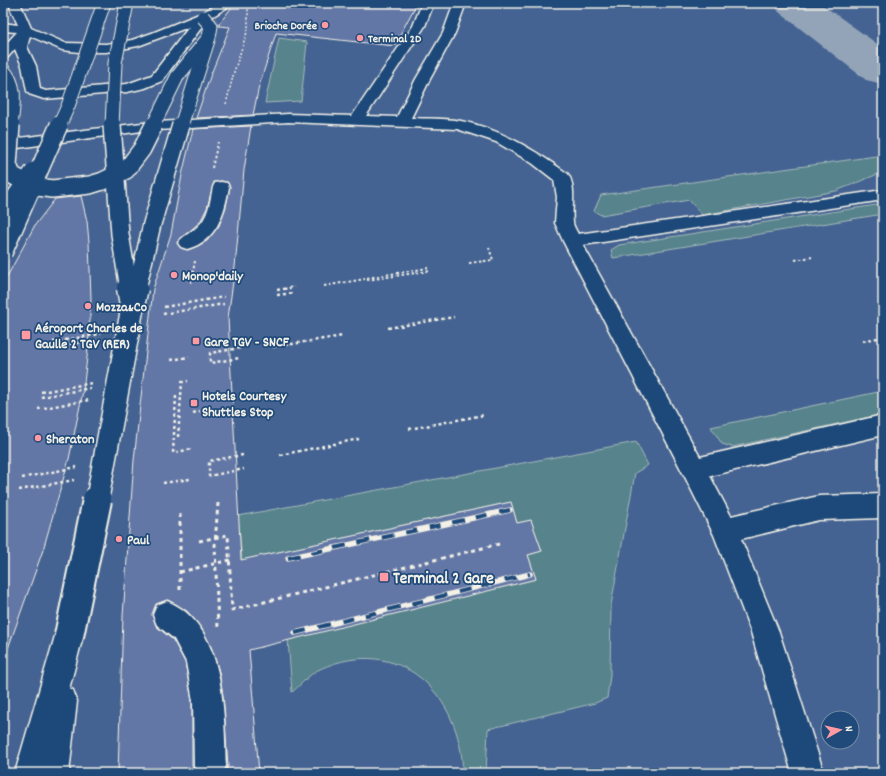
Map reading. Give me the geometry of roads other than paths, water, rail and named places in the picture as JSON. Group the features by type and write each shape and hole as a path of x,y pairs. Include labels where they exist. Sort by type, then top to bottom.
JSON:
{"main road":[{"path":"14,3 26,30 21,48 29,66 34,91 44,95 127,88 140,85 157,78 214,3"},
{"path":"3,253 31,192 44,157 68,106 104,3"},
{"path":"127,3 115,63 112,119 120,234 132,310"},
{"path":"3,27 26,30 62,46 79,48 106,48 134,43 203,18 228,3"},
{"path":"356,121 419,26 428,3"},
{"path":"402,122 423,79 449,33 460,3"},
{"path":"31,773 69,636 109,441 132,310 152,224 189,98 209,37 211,26 203,18"},
{"path":"3,54 26,30"},
{"path":"3,70 8,75 14,91 8,165 12,176 32,186 52,189 90,185 103,182 126,170 134,161 142,149 177,77 209,37"},
{"path":"3,145 142,127 288,118 459,125 501,139 538,160 562,178 565,197 564,223 572,241 725,530 765,632 808,773"},
{"path":"3,220 16,196 44,157"},
{"path":"187,243 201,235 208,228 214,218 221,187"},
{"path":"572,241 883,195"},
{"path":"694,469 883,425"},
{"path":"725,530 819,508 883,506"},
{"path":"166,615 184,629 200,659 208,701 210,766"},
{"path":"53,773 69,636"}],"railway":[{"path":"288,558 510,510"},
{"path":"295,633 530,574"}],"place":[{"name":"Brioche Dorée","path":"325,25"},
{"name":"Terminal 2D","path":"360,38"},
{"name":"Monop'daily","path":"174,275"},
{"name":"Mozza&Co","path":"88,306"},
{"name":"Aéroport Charles de Gaulle 2 TGV (RER)","path":"26,335"},
{"name":"Gare TGV - SNCF","path":"196,341"},
{"name":"Hotels Courtesy Shuttles Stop","path":"194,403"},
{"name":"Sheraton","path":"38,438"},
{"name":"Paul","path":"119,539"},
{"name":"Terminal 2 Gare","path":"384,577"}]}
